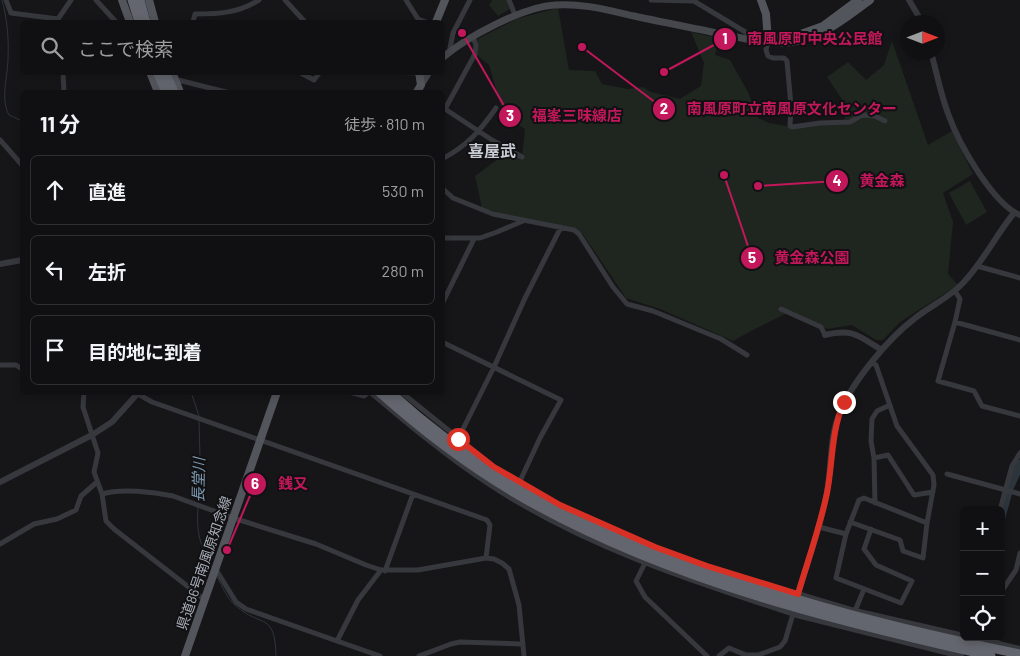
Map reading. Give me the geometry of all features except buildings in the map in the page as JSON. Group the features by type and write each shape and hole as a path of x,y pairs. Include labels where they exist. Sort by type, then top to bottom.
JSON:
{"highway":[{"path":"132,0 138,20"},
{"path":"140,0 145,20"},
{"path":"158,75 165,90"},
{"path":"166,75 173,90"},
{"path":"383,395 433,438 498,482 535,504 612,542 708,579 769,599 893,634 990,656"},
{"path":"394,395 438,431 501,476 578,519 624,539 710,571 828,609 894,627 1020,654"}],"main road":[{"path":"122,0 129,20"},
{"path":"148,0 154,20"},
{"path":"437,20 445,0"},
{"path":"762,0 766,14 768,41"},
{"path":"768,41 798,35 823,26 858,0"},
{"path":"445,56 515,15 543,6 588,6 746,38 788,43 813,37 833,27 870,0"},
{"path":"151,75 157,90"},
{"path":"419,75 420,90"},
{"path":"420,90 428,75"},
{"path":"173,76 179,90"},
{"name":"県道86号南風原知念線","path":"188,654 204,599 276,395"}],"street":[{"path":"6,0 11,13 58,19 71,0"},
{"path":"96,0 114,20"},
{"path":"194,20 196,14 234,12 259,0"},
{"path":"285,0 304,20"},
{"path":"406,0 418,19 421,20"},
{"path":"449,53 453,32 470,0"},
{"path":"509,0 515,15"},
{"path":"651,0 694,1 747,33 746,38"},
{"path":"909,0 919,15"},
{"path":"445,106 475,54 476,45 473,38"},
{"path":"768,41 766,50 768,56 784,58 787,61 791,106 790,126 820,123 838,124 850,122 866,115 875,116 885,121"},
{"path":"798,594 819,527 827,492 837,419 844,402 882,350 906,325 954,291 977,266 1018,212 1002,204 991,190 957,134 948,115 933,60"},
{"path":"63,75 64,90"},
{"path":"305,75 314,80 318,75"},
{"path":"173,76 219,90"},
{"path":"445,157 464,145 479,132 496,108"},
{"path":"445,109 479,132 522,157"},
{"path":"0,140 20,163"},
{"path":"445,191 452,198 493,214 570,229 579,234 613,287 627,304 721,339 747,356"},
{"path":"445,238 474,239 498,232 523,220"},
{"path":"458,439 494,367 524,298 561,227"},
{"path":"445,298 474,239"},
{"path":"0,264 20,260"},
{"path":"977,266 1020,278"},
{"path":"954,291 960,299 938,381 974,391 982,406 1020,416"},
{"path":"781,309 821,327 825,335 842,331 851,332 882,350"},
{"path":"955,322 1020,340"},
{"path":"445,343 560,400 520,481"},
{"path":"850,522 900,540 904,551 922,558 926,523 933,492 933,475 898,426 876,365 872,363"},
{"path":"0,365 16,365 20,368"},
{"path":"84,395 83,407 98,453 94,472 96,482 102,494 105,516 109,525 204,599"},
{"path":"0,482 92,435 112,422 137,395"},
{"path":"140,395 143,399 489,522 486,558"},
{"path":"373,395 441,451 488,484 573,532 645,563 793,614 961,656"},
{"path":"405,395 494,467 560,505 655,547 707,566 855,611 960,635"},
{"path":"875,503 874,458 871,441 872,419 877,411 890,405"},
{"path":"1001,506 1012,466 1020,453"},
{"path":"874,458 888,455 914,495 933,492"},
{"path":"947,474 1020,494"},
{"path":"0,544 34,524 57,519 76,510 81,496 96,482"},
{"path":"102,494 124,491 164,494 316,544 383,570 426,569 486,558 502,562 509,569 519,605 524,656"},
{"path":"337,641 358,600 383,570 413,494"},
{"path":"871,530 864,549 876,565 912,581 901,603 836,578 846,534 859,500 875,494"},
{"path":"864,498 926,523"},
{"path":"819,527 846,534"},
{"path":"1005,586 1016,570 1020,553"},
{"path":"645,563 636,581 645,597 707,656"},
{"path":"215,568 236,602 246,609 380,656"},
{"path":"855,611 864,589"},
{"path":"718,656 728,648 746,655 758,655 780,647 785,641 793,614"},
{"path":"995,641 1020,649"},
{"path":"419,656 460,642 522,644"}],"shaded area":[{"path":"492,0 508,0 510,9 498,16 489,5"},
{"path":"558,8 569,70 595,71 602,84 628,89 643,87 651,92 680,99 701,86 704,63 691,32 719,38 715,55 730,60 748,92 758,118 769,123 798,128 845,121 843,101 827,77 848,62 866,80 884,65 892,41 928,145 952,131 973,174 943,193 953,222 948,274 958,285 900,322 883,340 876,340 852,325 827,329 791,311 733,341 660,309 626,298 582,233 572,227 482,208 475,176 506,153 522,157 525,129 504,116 489,65 477,55 478,39 516,19"},
{"path":"970,181 987,212 966,225 949,193"}],"waterway":[{"name":"長堂川","path":"2,0 8,43 5,87 6,109 9,115 20,120"},
{"name":"長堂川","path":"192,395 199,416"},
{"name":"長堂川","path":"198,504 199,420"},
{"path":"1004,506 1009,488 1020,464"},
{"name":"長堂川","path":"198,508 200,538 211,566"},
{"name":"長堂川","path":"217,577 233,603 245,613 265,622 269,626 273,632 276,656"}],"place":[{"name":"福峯三味線店","path":"462,33"},
{"name":"南風原町立南風原文化センター","path":"582,47"},
{"name":"南風原町中央公民館","path":"664,72"},
{"name":"黄金森公園","path":"724,175"},
{"name":"黄金森","path":"758,186"},
{"name":"銭又","path":"227,550"}],"district":[{"name":"喜屋武","path":"492,151"}],"route":[{"path":"458,439 494,467 560,505 655,547 707,566 798,594 819,527 827,492 835,426 844,402"}]}
